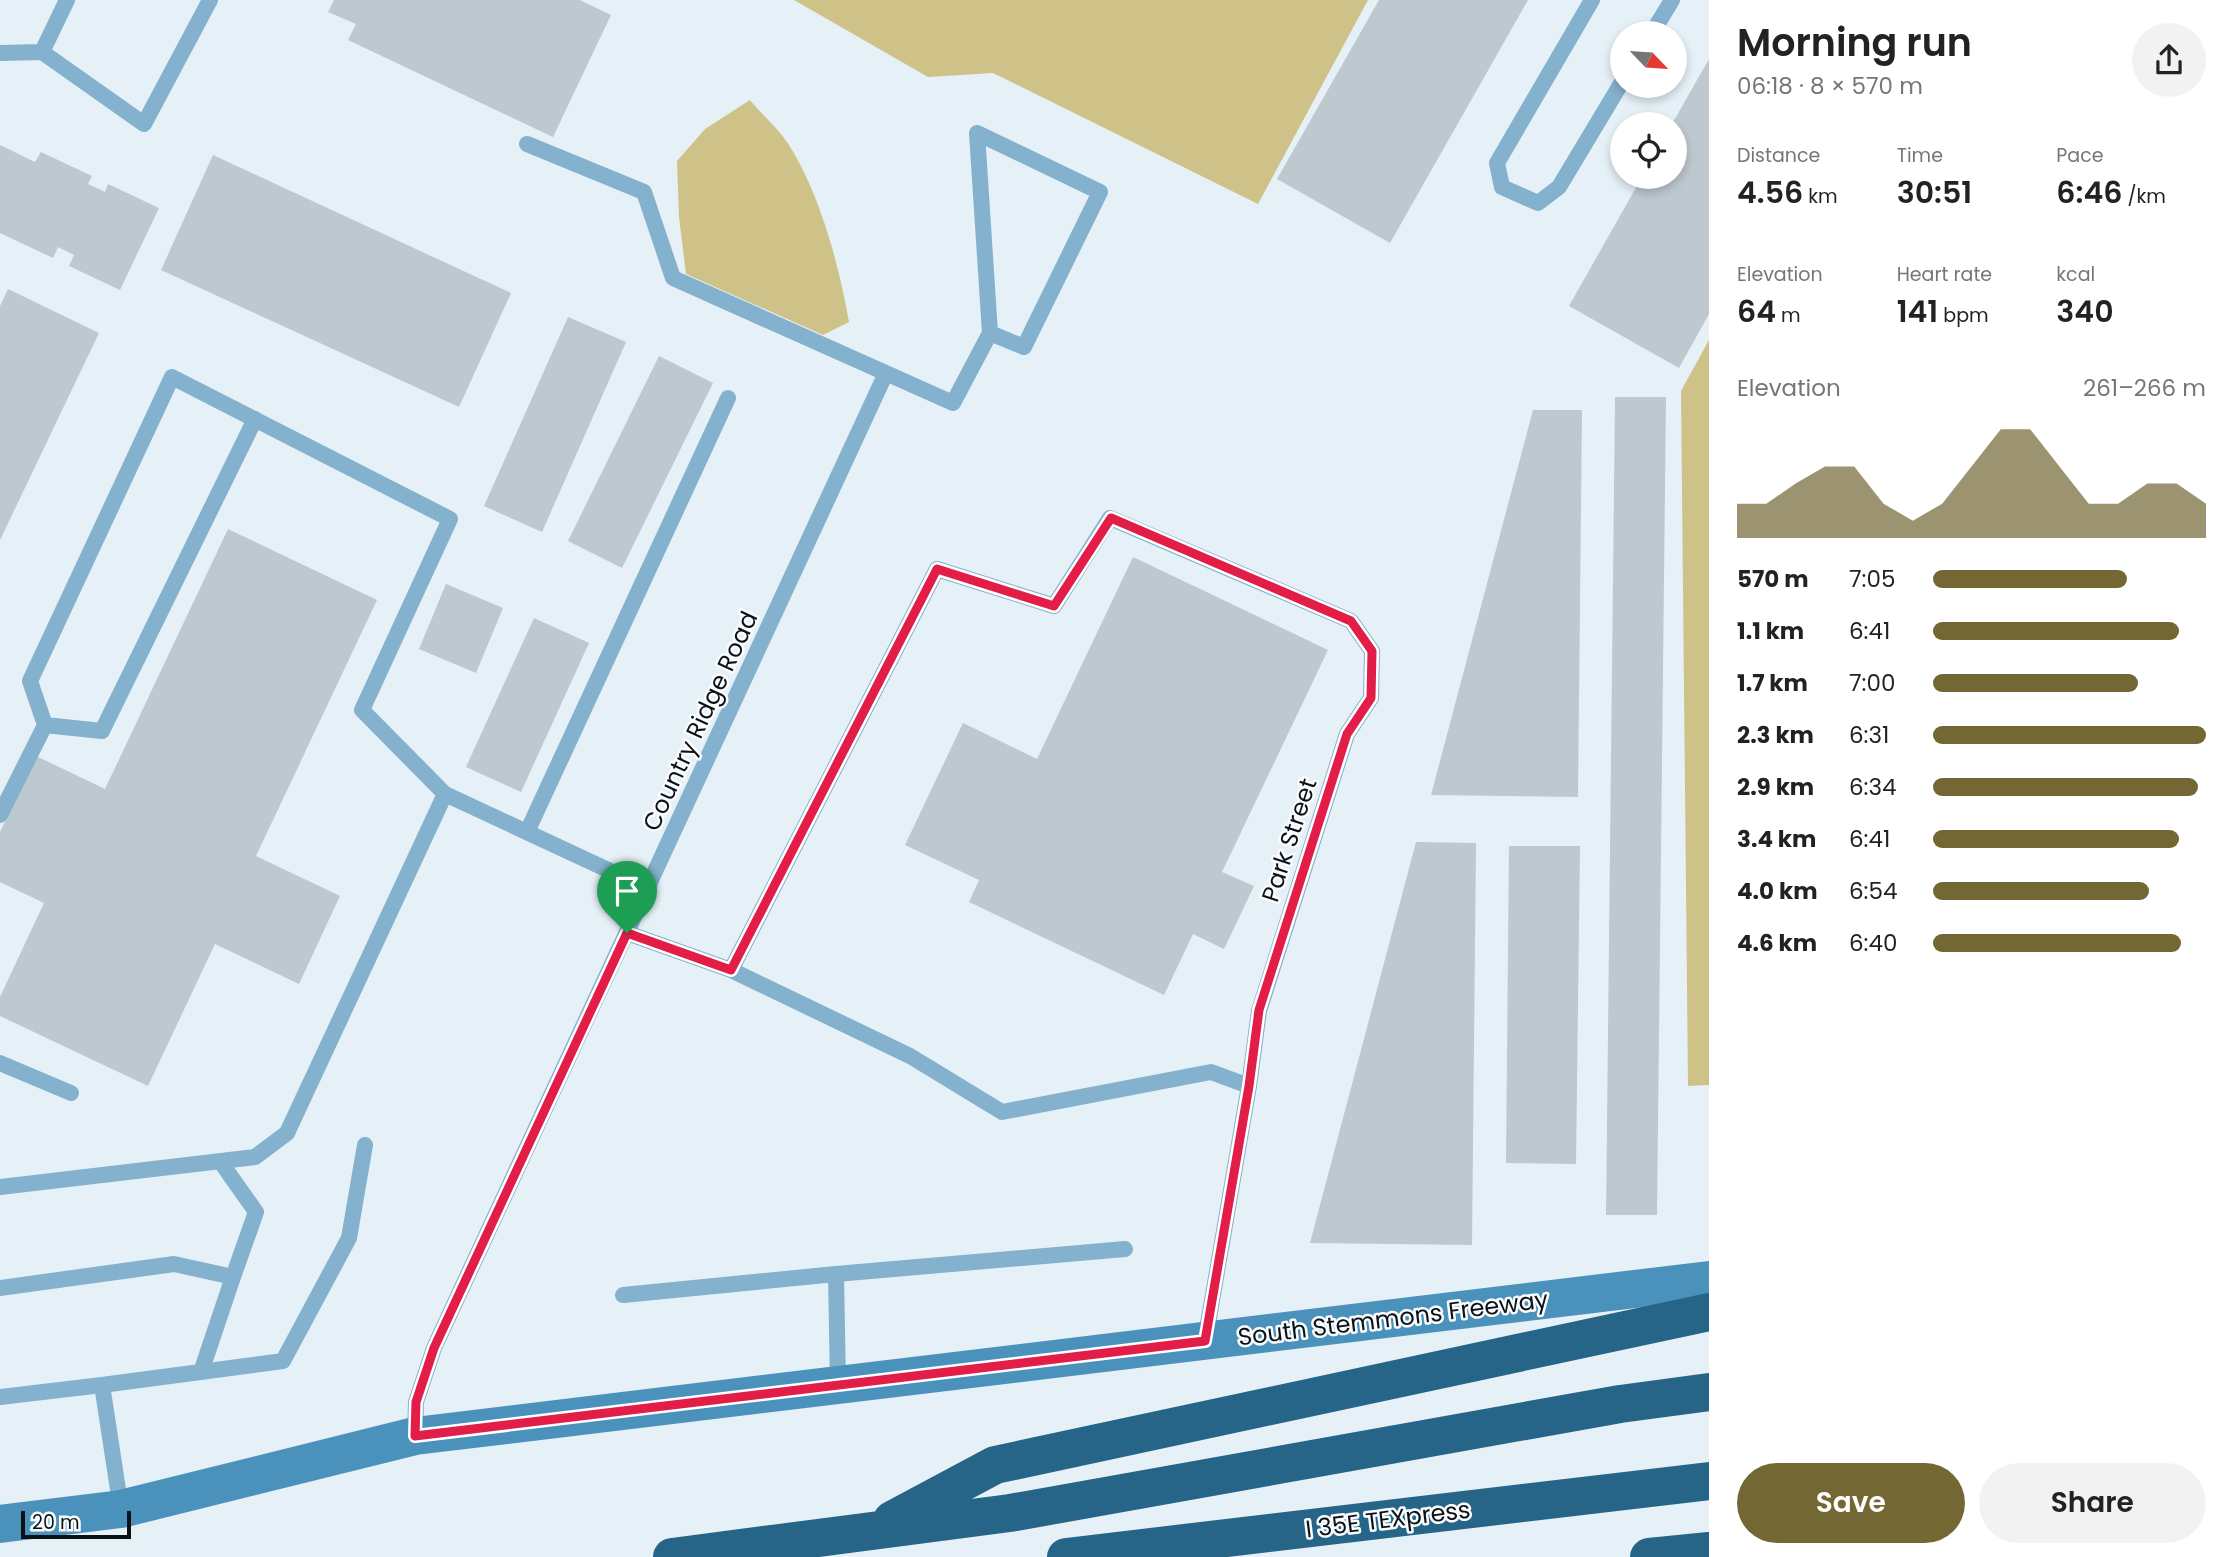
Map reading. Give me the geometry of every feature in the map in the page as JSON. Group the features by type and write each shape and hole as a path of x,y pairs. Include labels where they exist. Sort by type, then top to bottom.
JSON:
{"highway":[{"path":"868,1532 995,1465 1709,1312"},
{"path":"672,1557 1010,1513 1620,1404 1709,1392"},
{"name":"I 35E TEXpress","path":"1066,1557 1709,1480"},
{"path":"1649,1557 1709,1551"}],"main road":[{"name":"South Stemmons Freeway","path":"0,1524 121,1509 415,1436 1709,1280"}],"lane":[{"path":"42,52 67,0"},
{"path":"0,53 42,52 144,124 211,0"},
{"path":"1592,0 1497,163 1502,187 1538,203 1559,187 1612,98"},
{"path":"1659,21 1672,0"},
{"path":"527,144 644,192 673,278 953,403 990,332 977,133 1100,192 1024,347 990,332"},
{"name":"Country Ridge Road","path":"415,1436 416,1402 434,1348 886,373"},
{"path":"0,815 45,725 30,681 172,377 450,519 362,710 444,794 649,889"},
{"path":"527,832 728,398"},
{"path":"45,725 102,731 255,419"},
{"name":"Park Street","path":"731,970 937,569 1054,606 1111,518 1351,621 1372,651 1371,698 1347,734 1259,1010 1249,1086 1205,1341"},
{"path":"0,1187 255,1157 287,1133 444,794"},
{"path":"627,933 731,970 910,1056 1002,1112 1211,1072 1249,1086"},
{"path":"0,1063 71,1093"},
{"path":"0,1397 283,1361 349,1238 365,1145"},
{"path":"201,1372 256,1212 220,1161"},
{"path":"623,1295 1125,1249"},
{"path":"0,1288 174,1264 233,1277"},
{"path":"836,1274 838,1385"},
{"path":"102,1385 121,1509"}],"shaded area":[{"path":"794,0 1368,0 1258,204 993,73 928,77"},
{"path":"750,100 789,145 810,185 827,230 849,322 823,335 686,274 679,217 677,161 705,129"},
{"path":"1709,340 1709,1085 1688,1086 1681,391"}],"building":[{"path":"334,0 580,0 611,15 553,137 348,40 356,24 328,12"},
{"path":"1379,0 1528,0 1390,243 1277,179"},
{"path":"1709,59 1709,314 1679,368 1569,306 1635,189 1687,189 1687,112 1679,112"},
{"path":"0,145 35,162 41,152 92,176 88,184 105,192 108,184 159,208 120,290 69,266 74,255 58,247 53,258 0,233"},
{"path":"213,155 511,293 459,407 161,270"},
{"path":"8,289 99,333 0,540 0,306"},
{"path":"568,317 626,342 542,532 484,506"},
{"path":"659,356 713,383 622,568 568,541"},
{"path":"1615,397 1666,397 1657,1215 1606,1215"},
{"path":"1533,410 1582,410 1578,797 1431,795"},
{"path":"228,529 377,600 256,856 340,896 299,984 215,944 148,1086 0,1016 0,997 44,903 0,882 0,832 36,756 105,789"},
{"path":"1133,557 1328,650 1222,872 1254,886 1224,949 1193,934 1164,995 969,902 979,880 905,845 963,723 1037,759"},
{"path":"446,584 503,608 476,673 419,649"},
{"path":"534,618 589,643 521,792 466,767"},
{"path":"1416,842 1476,843 1472,1245 1310,1243"},
{"path":"1509,846 1580,846 1576,1164 1506,1163"}],"route":[{"path":"1111,518 1351,621 1372,651 1371,698 1347,734 1259,1010 1249,1086 1205,1341 415,1436 416,1402 434,1348 627,933 731,970 937,569 1054,606 1111,518"}]}
